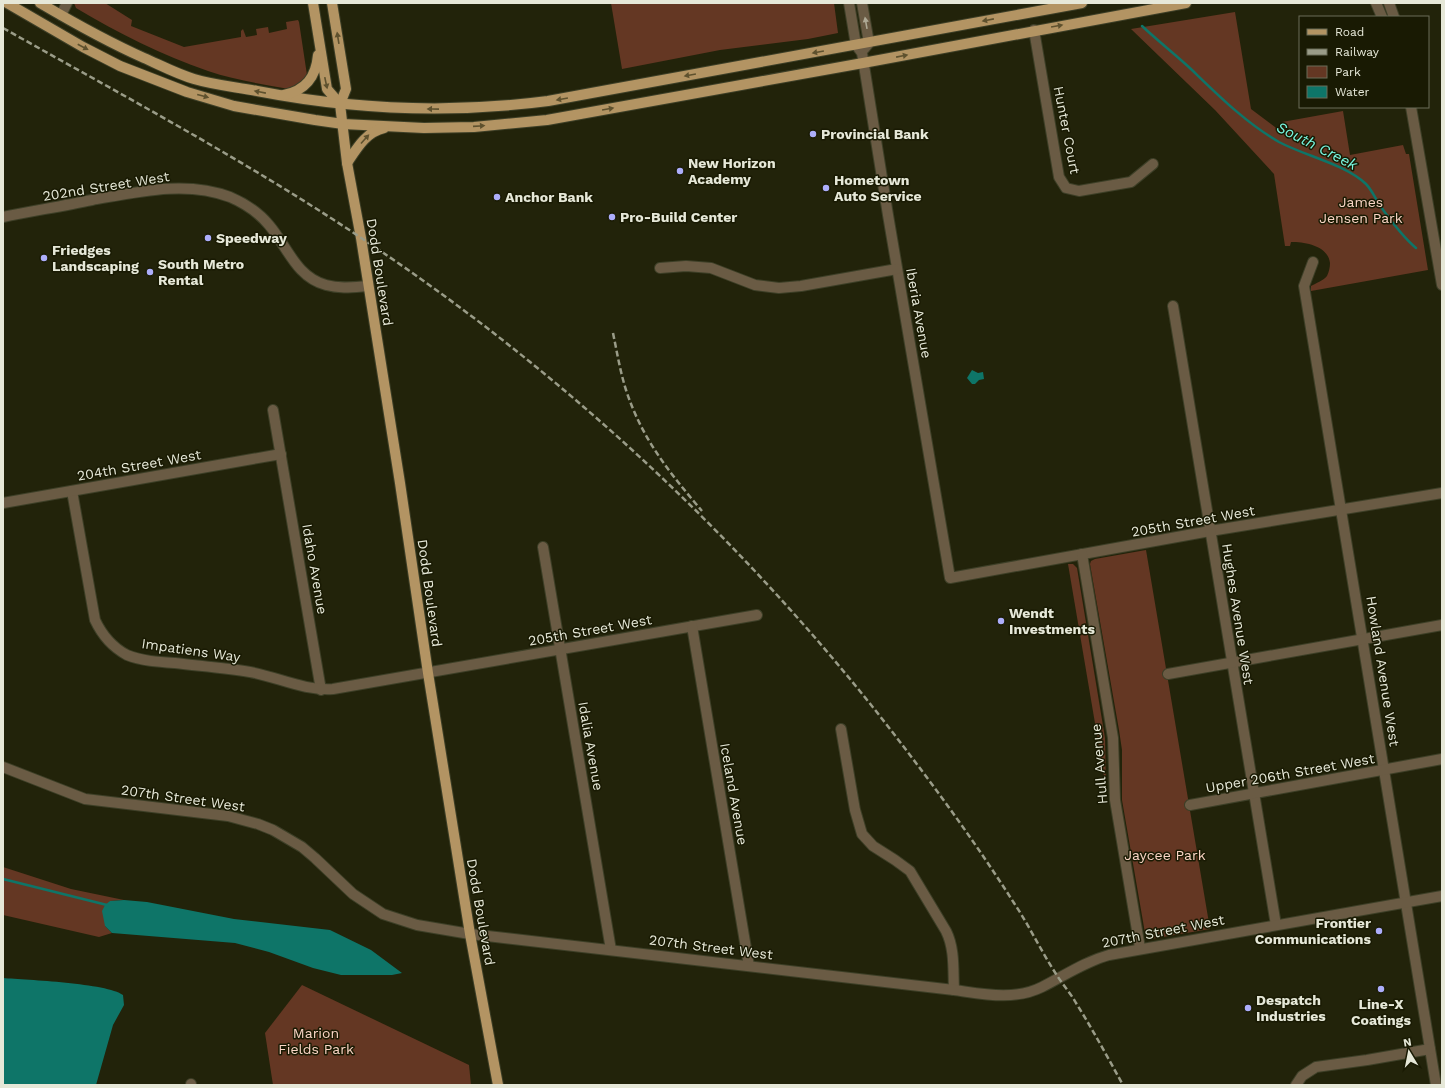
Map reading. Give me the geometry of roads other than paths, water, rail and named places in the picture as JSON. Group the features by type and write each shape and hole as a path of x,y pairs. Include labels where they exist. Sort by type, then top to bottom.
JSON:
{"main road":[{"path":"40,3 113,44 194,79 281,96 340,104 379,108 425,109 509,106 1034,30 1186,3"},
{"path":"313,3 327,89 340,104"},
{"name":"Dodd Boulevard","path":"332,3 346,89 340,104 347,163 400,483 428,673 470,934 498,1085"},
{"path":"10,5 83,47 120,66 187,92 234,106 342,124 430,128 474,127 547,120 861,54 868,42 1082,3"},
{"path":"10,5 32,13 42,19 55,19 60,15"},
{"path":"281,96 296,91 310,80 317,65 319,41"},
{"path":"347,163 368,135 373,131 390,127"}],"street":[{"path":"60,15 67,3"},
{"name":"Iberia Avenue","path":"849,3 861,54 950,578"},
{"path":"862,3 868,42"},
{"path":"1376,3 1382,16"},
{"path":"1389,3 1394,16"},
{"name":"Hunter Court","path":"1034,30 1059,177 1066,188 1079,191 1131,182 1153,164"},
{"path":"1411,108 1442,285"},
{"name":"202nd Street West","path":"3,217 159,189 185,188 214,192 230,197 256,213 269,225 302,272 312,279 325,285 340,288 368,286"},
{"name":"Howland Avenue West","path":"1313,262 1304,286 1436,1085"},
{"path":"660,268 686,266 710,268 755,285 778,288 800,286 897,269"},
{"name":"Hughes Avenue West","path":"1172,306 1276,925"},
{"name":"Idaho Avenue","path":"273,410 321,690"},
{"name":"204th Street West","path":"3,503 281,454"},
{"name":"Impatiens Way","path":"72,491 93,610 99,628 111,644 128,655 146,660 250,672 311,689 321,690 428,673"},
{"name":"205th Street West","path":"950,578 1210,531 1442,492"},
{"name":"Idalia Avenue","path":"543,547 612,950"},
{"name":"Hull Avenue","path":"1082,554 1113,738 1115,755 1115,794 1140,948"},
{"name":"205th Street West","path":"428,673 758,615"},
{"path":"1168,674 1442,625"},
{"name":"Iceland Avenue","path":"692,626 749,966"},
{"path":"841,729 859,828 862,834 873,846 896,860 910,871 950,937 953,952 954,990"},
{"name":"Upper 206th Street West","path":"1190,805 1442,759"},
{"name":"207th Street West","path":"3,767 85,799 228,816 258,824 273,830 302,847 362,901 383,914 417,925 470,934 1001,996 1026,993 1041,987 1095,959 1109,954 1442,896"},
{"path":"1296,1085 1302,1076 1316,1067 1430,1049"}],"water":[{"path":"972,370 978,373 983,372 984,379 972,384 967,378"},
{"path":"124,900 147,902 234,919 330,930 371,950 402,973 392,975 341,975 313,968 269,952 235,943 112,933 105,926 102,911 105,905 110,901"},
{"path":"3,978 84,985 114,991 123,995 124,1005 113,1025 96,1085 3,1085"}],"waterway":[{"name":"South Creek","path":"1142,26 1186,64 1233,109 1267,135 1289,147 1347,171 1366,184 1393,223 1406,239 1416,248"},
{"path":"3,879 107,905"}],"railway":[{"path":"3,28 243,164 336,221 382,252 454,303 525,358 594,416 661,477 725,540 787,606 845,673 900,742 1001,882 1052,968 1072,996 1123,1085"},
{"path":"613,333 626,390 640,424 648,440 678,483 702,511"}],"place":[{"name":"Provincial Bank","path":"813,134"},
{"name":"New Horizon Academy","path":"680,171"},
{"name":"Hometown Auto Service","path":"826,188"},
{"name":"Anchor Bank","path":"497,197"},
{"name":"Pro-Build Center","path":"612,217"},
{"name":"Speedway","path":"208,238"},
{"name":"Friedges Landscaping","path":"44,258"},
{"name":"South Metro Rental","path":"150,272"},
{"name":"Wendt Investments","path":"1001,621"},
{"name":"Frontier Communications","path":"1379,931"},
{"name":"Line-X Coatings","path":"1381,989"},
{"name":"Despatch Industries","path":"1248,1008"}],"park label":[{"name":"James Jensen Park","path":"1361,210"},
{"name":"Jaycee Park","path":"1165,855"},
{"name":"Marion Fields Park","path":"316,1042"}]}
